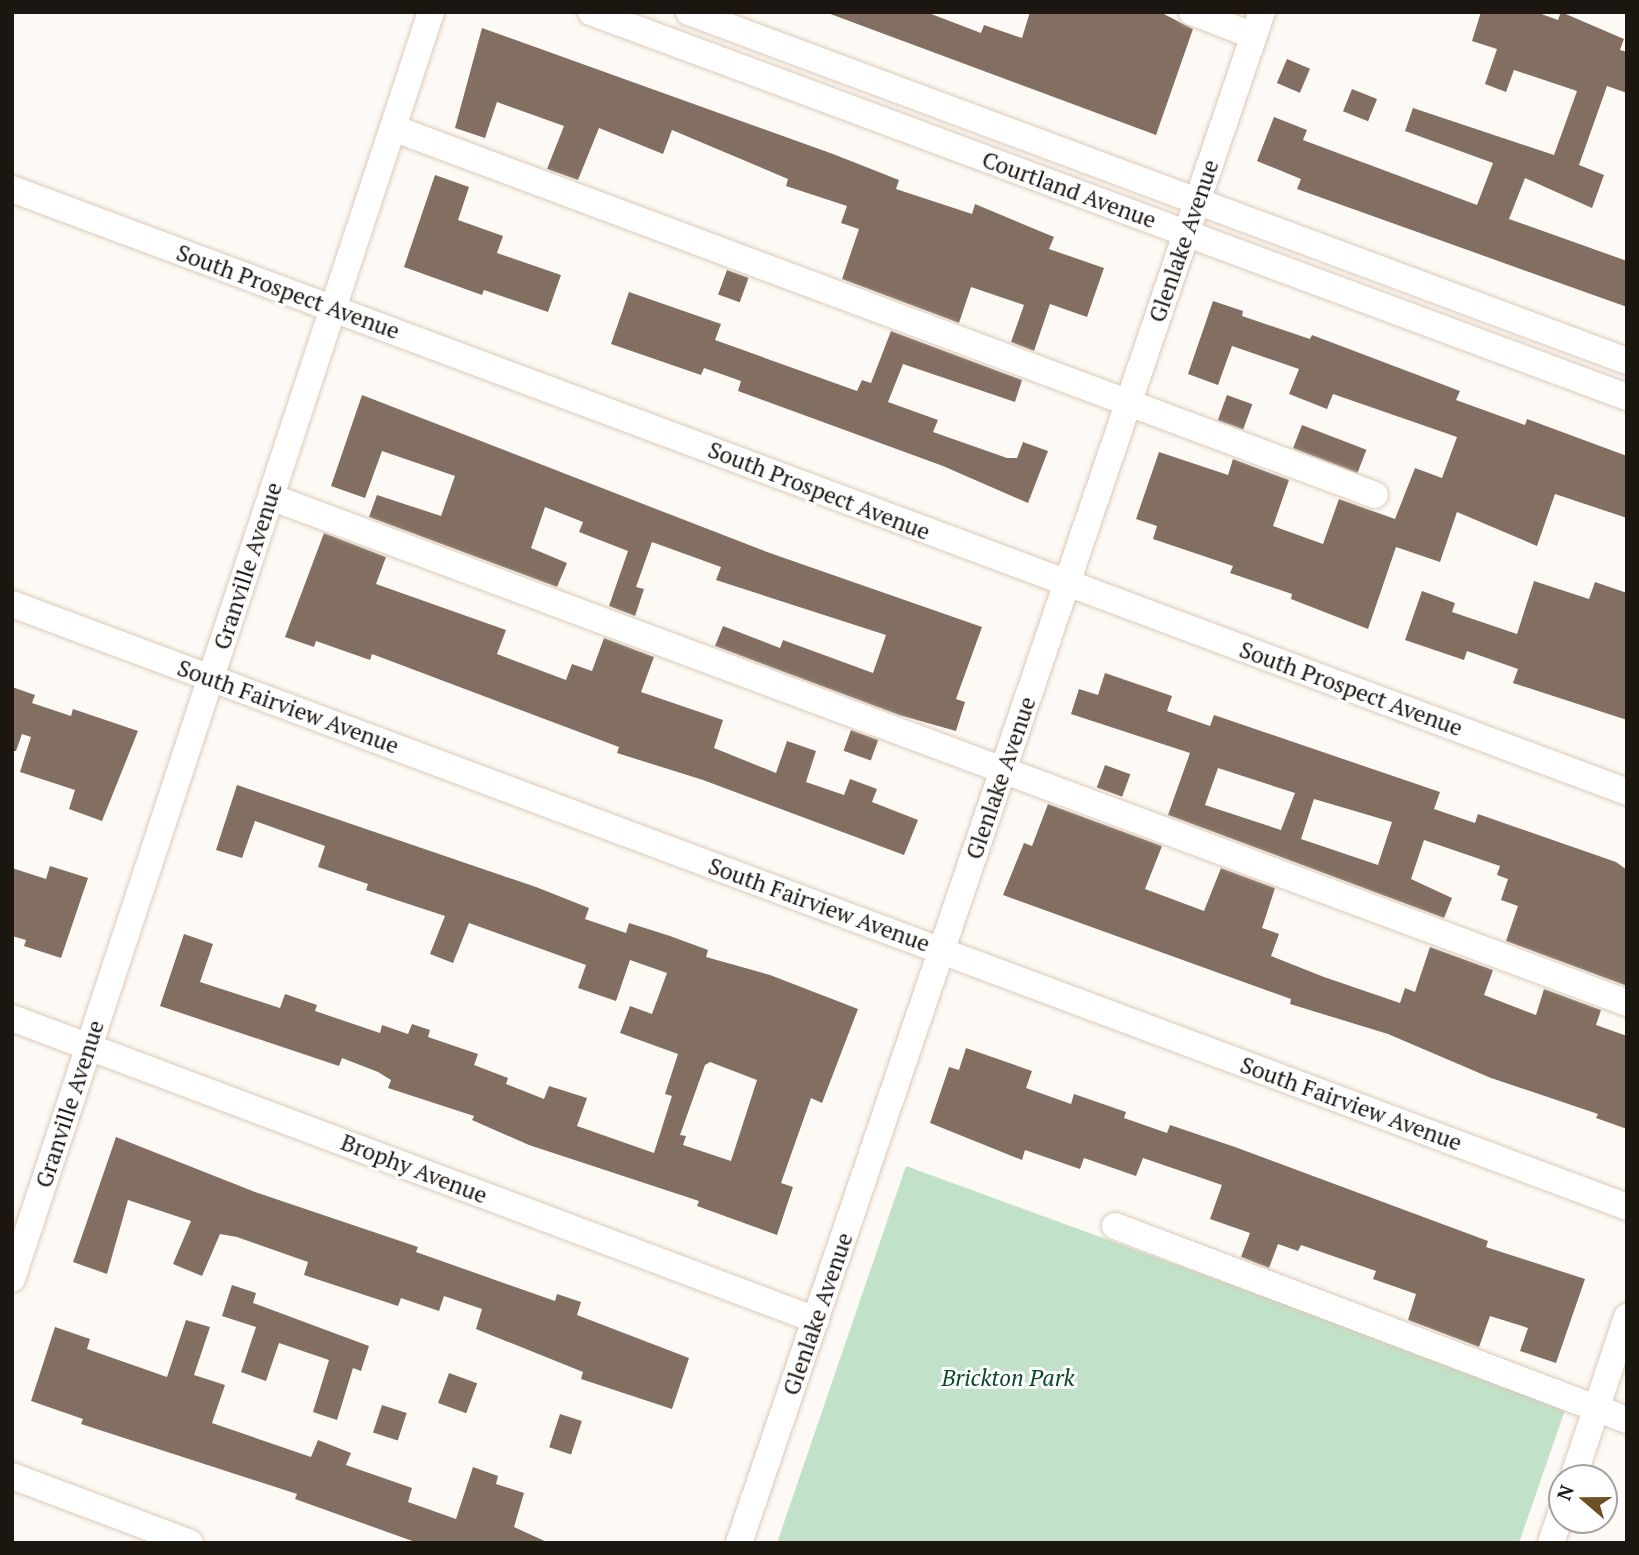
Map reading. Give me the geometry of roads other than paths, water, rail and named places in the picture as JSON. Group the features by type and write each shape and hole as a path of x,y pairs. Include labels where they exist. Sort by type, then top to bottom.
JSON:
{"street":[{"name":"Granville Avenue","path":"12,1279 431,12"},
{"name":"Courtland Avenue","path":"591,12 1627,397"},
{"name":"Courtland Avenue","path":"689,12 1627,361"},
{"path":"1192,12 1258,24"},
{"name":"Glenlake Avenue","path":"739,1543 1258,24"},
{"path":"393,128 1375,495"},
{"name":"South Prospect Avenue","path":"12,189 1627,792"},
{"path":"271,497 1627,1003"},
{"name":"South Fairview Avenue","path":"12,604 1627,1207"},
{"name":"Brophy Avenue","path":"12,1018 816,1320"},
{"path":"1115,1226 1627,1420"},
{"path":"1578,1464 1627,1317"},
{"path":"12,1476 190,1543"}],"park label":[{"name":"Brickton Park","path":"1008,1378"}]}
